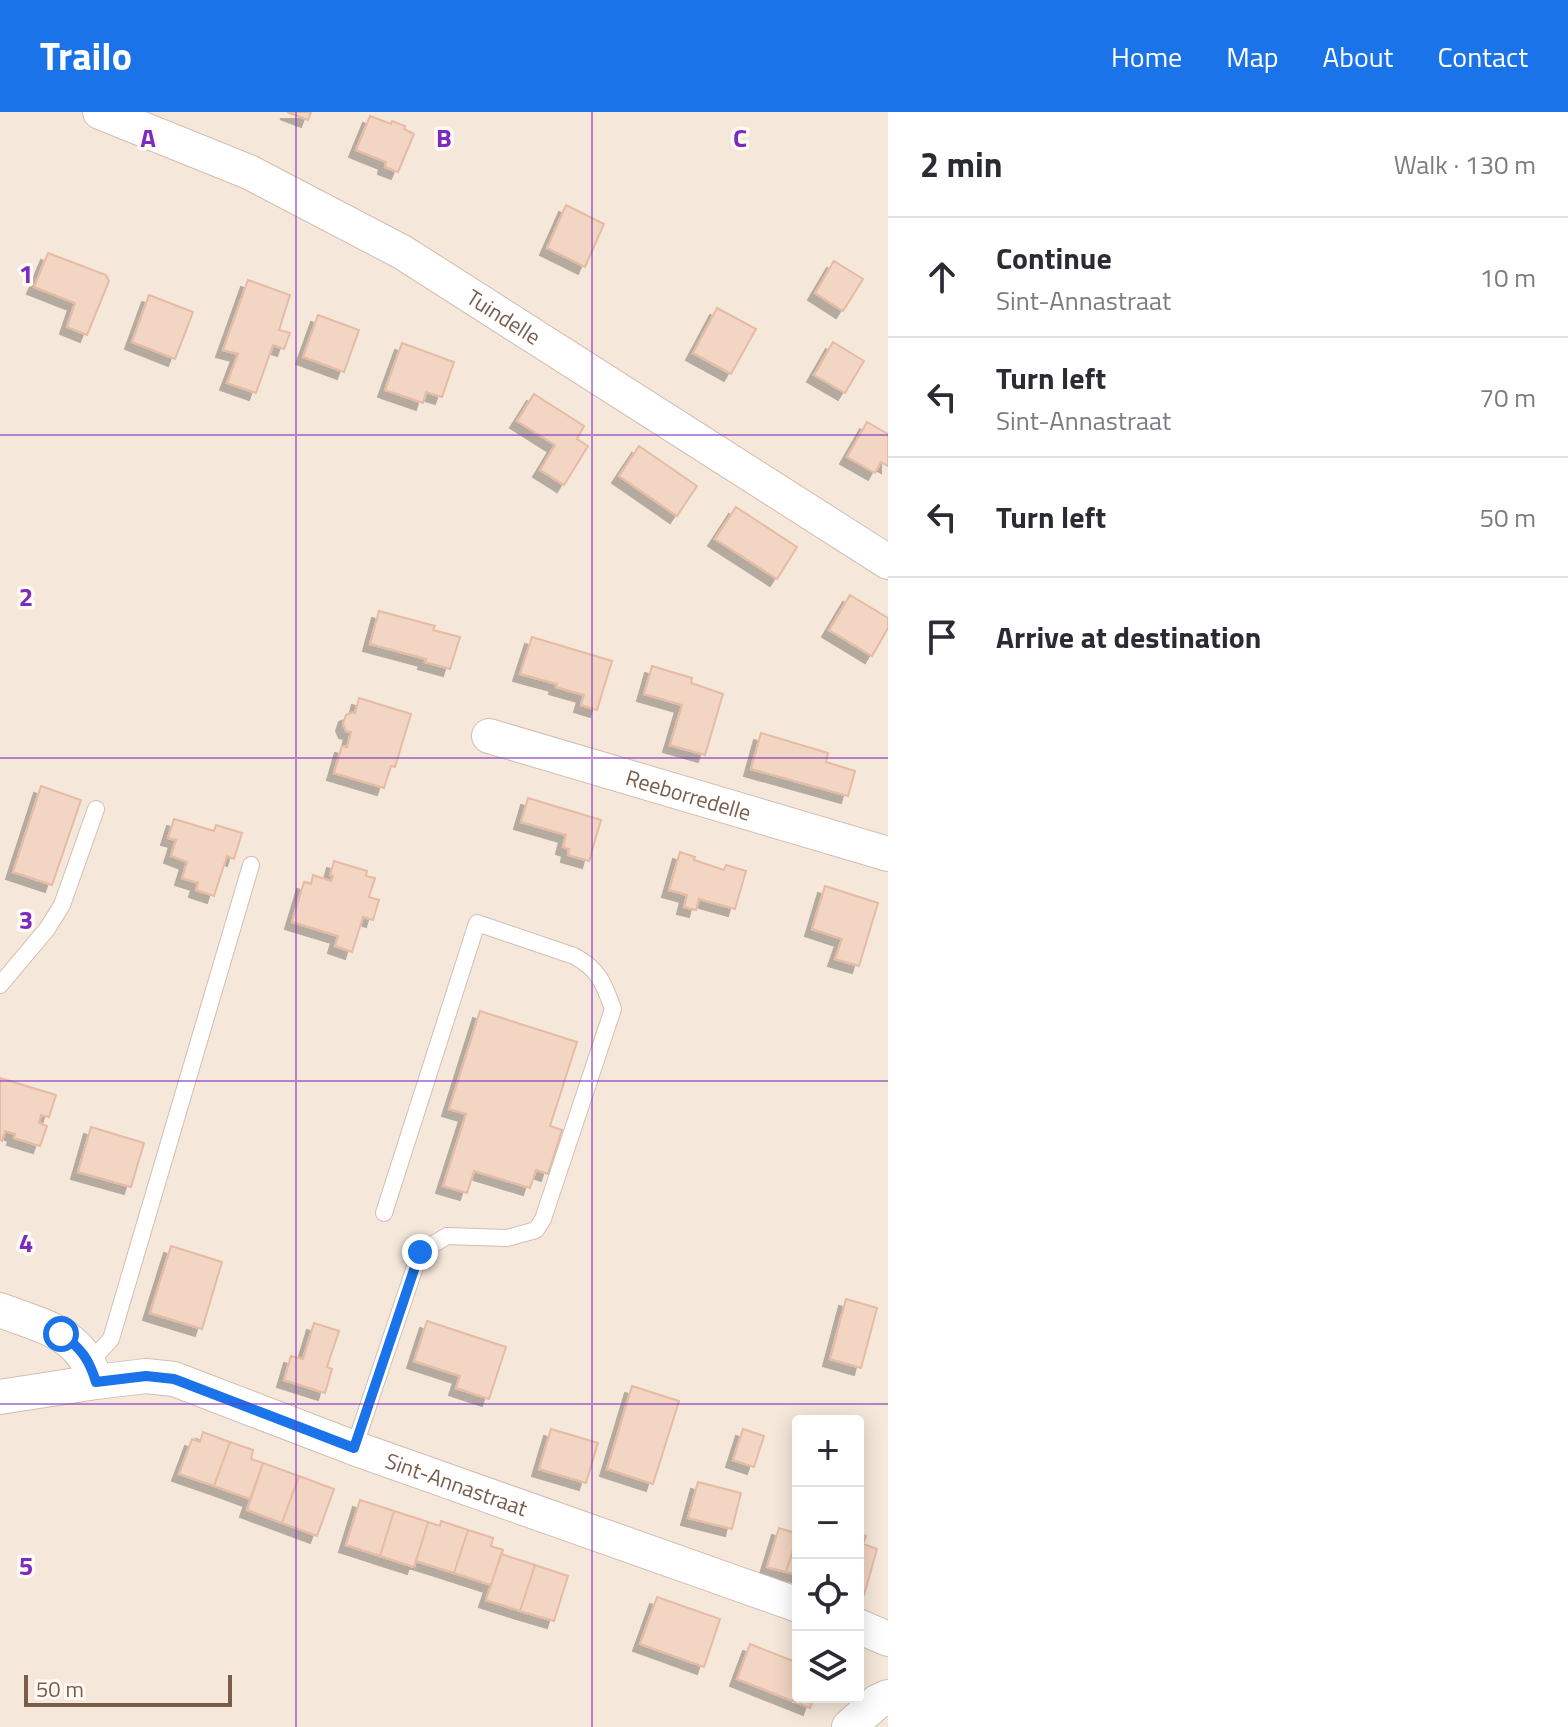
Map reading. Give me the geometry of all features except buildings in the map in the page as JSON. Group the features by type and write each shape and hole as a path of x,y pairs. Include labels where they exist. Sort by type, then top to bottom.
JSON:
{"street":[{"name":"Tuindelle","path":"100,112 249,172 402,252 888,562"},
{"name":"Reeborredelle","path":"489,736 888,854"},
{"path":"0,1310 61,1334 78,1346 92,1373"},
{"name":"Sint-Annastraat","path":"0,1397 92,1373 174,1379 354,1448 792,1603"},
{"path":"864,1629 888,1639"},
{"path":"849,1727 877,1702 888,1697"}],"lane":[{"path":"0,985 47,929 62,905 96,809"},
{"path":"92,1373 111,1339 251,865"},
{"path":"354,1448 420,1252 447,1236 507,1238 536,1230 543,1219 613,1009 603,981 588,963 477,923 384,1213"}],"shaded area":[{"path":"0,112 888,112 888,1727 0,1727"}],"route":[{"path":"61,1334 78,1346 96,1382 146,1376 174,1379 354,1448 420,1252"}]}
